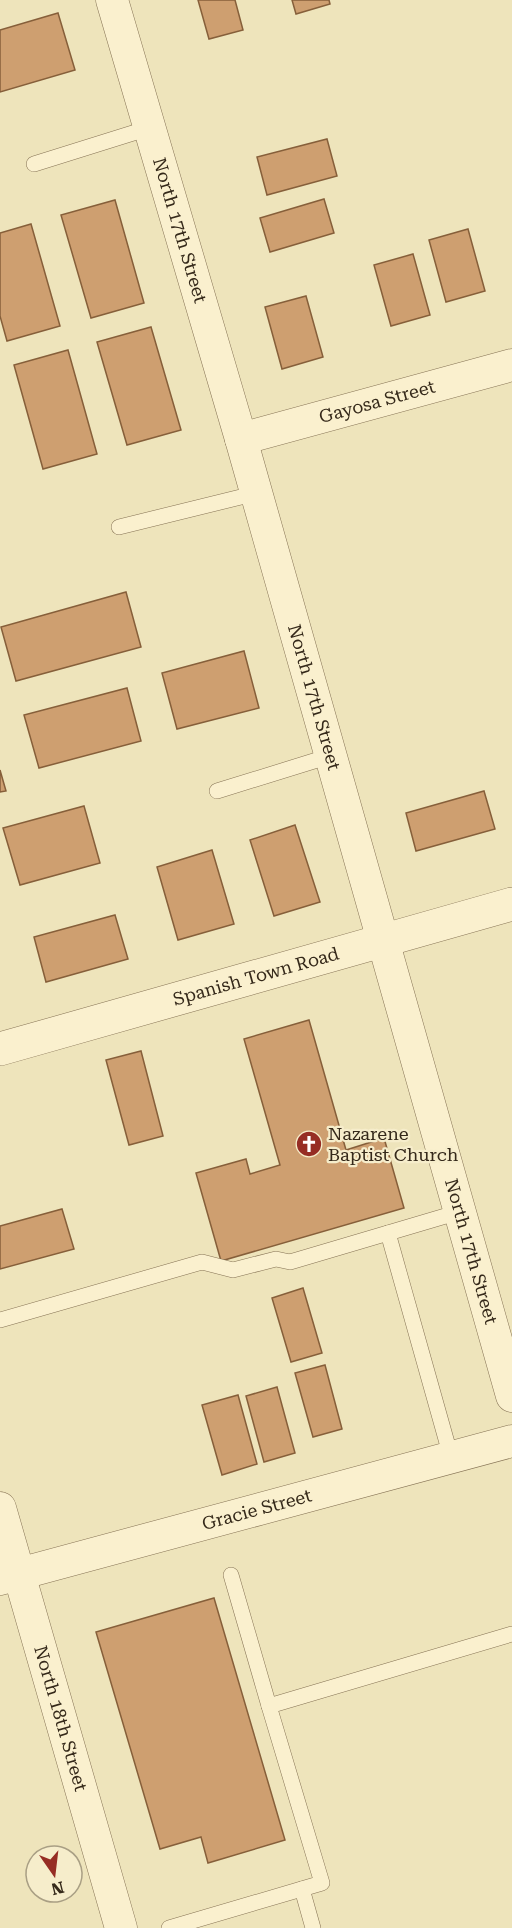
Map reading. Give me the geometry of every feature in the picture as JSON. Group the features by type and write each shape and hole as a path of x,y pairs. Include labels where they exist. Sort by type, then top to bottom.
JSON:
{"street":[{"name":"North 17th Street","path":"111,0 241,439 512,1396"},
{"name":"Gayosa Street","path":"241,439 512,365"},
{"name":"Spanish Town Road","path":"0,1049 512,904"},
{"name":"Gracie Street","path":"9,1576 512,1441"},
{"name":"North 18th Street","path":"0,1508 9,1576 121,1928"}],"lane":[{"path":"34,164 149,128"},
{"path":"119,527 256,493"},
{"path":"217,791 330,756"},
{"path":"0,1320 202,1262 233,1270 276,1259 290,1262 459,1212"},
{"path":"388,1233 451,1457"},
{"path":"169,1928 322,1883 231,1575"},
{"path":"269,1706 512,1634"},
{"path":"302,1889 314,1928"}],"building":[{"path":"198,0 235,0 243,30 209,39"},
{"path":"292,0 329,0 330,4 296,14"},
{"path":"58,13 75,70 0,92 0,30"},
{"path":"327,139 337,176 267,195 257,157"},
{"path":"324,199 334,233 270,252 260,218"},
{"path":"115,200 144,303 91,318 61,215"},
{"path":"31,224 60,326 7,341 0,316 0,233"},
{"path":"468,229 485,291 446,302 429,240"},
{"path":"413,254 430,315 391,326 374,265"},
{"path":"306,296 323,357 282,369 265,307"},
{"path":"151,327 181,430 127,445 97,342"},
{"path":"68,350 97,454 43,469 14,365"},
{"path":"126,592 141,647 16,681 1,627"},
{"path":"244,651 259,708 177,729 162,673"},
{"path":"127,688 141,741 39,768 24,715"},
{"path":"0,770 6,791 0,792"},
{"path":"484,791 495,829 416,851 406,813"},
{"path":"84,806 100,863 20,885 3,828"},
{"path":"295,825 320,902 274,916 250,840"},
{"path":"212,850 234,924 178,940 157,867"},
{"path":"115,915 128,959 46,982 34,937"},
{"name":"Nazarene Baptist Church","path":"309,1020 346,1150 384,1138 404,1208 221,1261 196,1173 246,1159 250,1174 280,1165 244,1039"},
{"path":"141,1051 163,1136 129,1145 106,1060"},
{"path":"62,1209 74,1249 0,1269 0,1226"},
{"path":"303,1288 322,1353 291,1362 272,1298"},
{"path":"325,1365 342,1429 313,1437 295,1373"},
{"path":"277,1387 295,1453 264,1462 246,1396"},
{"path":"238,1395 257,1464 222,1475 202,1405"},
{"path":"214,1598 285,1840 208,1863 201,1837 160,1849 96,1632"}],"place":[{"name":"Nazarene Baptist Church","path":"309,1144"}]}
